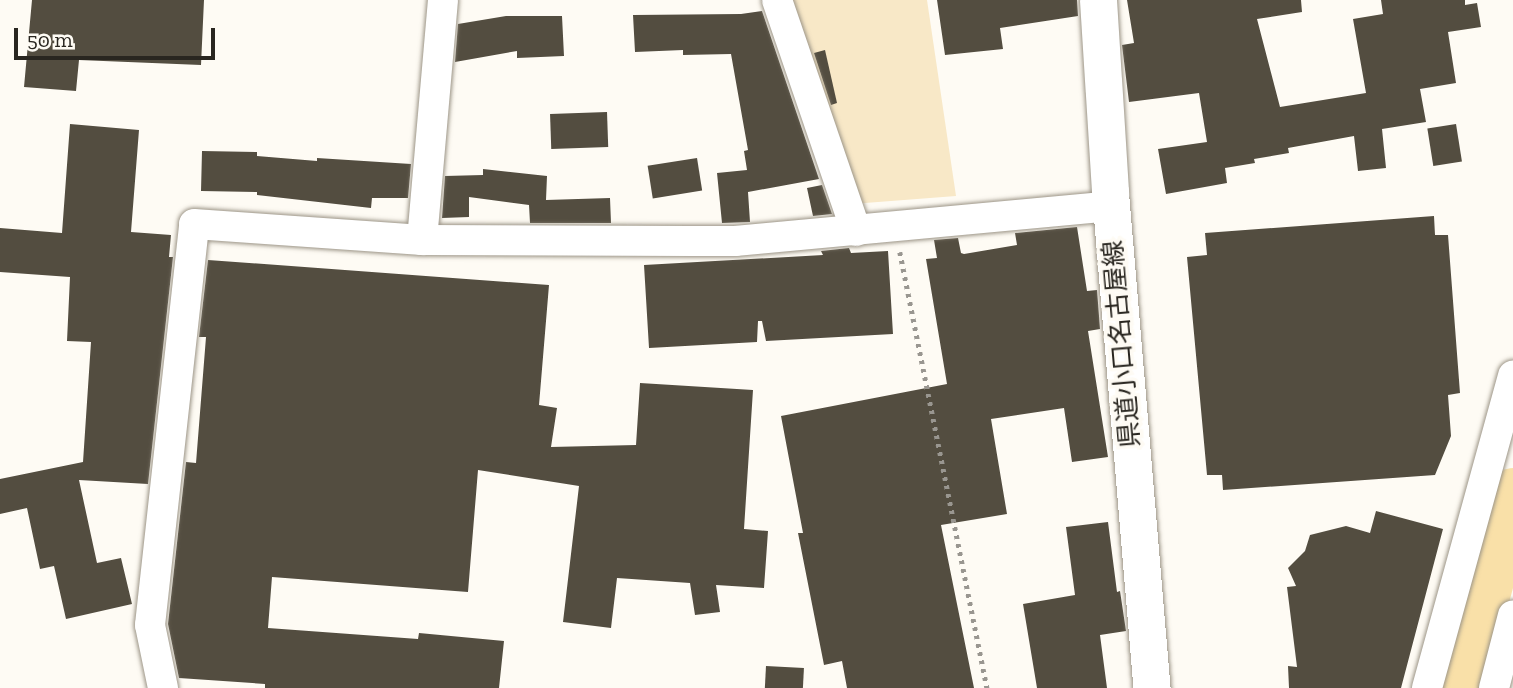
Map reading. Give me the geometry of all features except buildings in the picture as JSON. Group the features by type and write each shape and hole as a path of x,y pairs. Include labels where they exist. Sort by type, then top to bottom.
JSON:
{"main road":[{"name":"県道小口名古屋線","path":"1098,0 1111,206 1152,688"}],"street":[{"path":"422,240 443,0"},
{"path":"777,0 856,231"},
{"path":"163,688 150,625 194,223 422,240 735,241 856,231 894,224 1111,206"},
{"path":"1427,688 1513,376"},
{"path":"1494,688 1513,615"}],"path":[{"path":"894,224 987,688"}],"shaded area":[{"path":"783,0 927,0 956,196 852,204"}],"waterway":[{"path":"1460,688 1513,492"}]}
